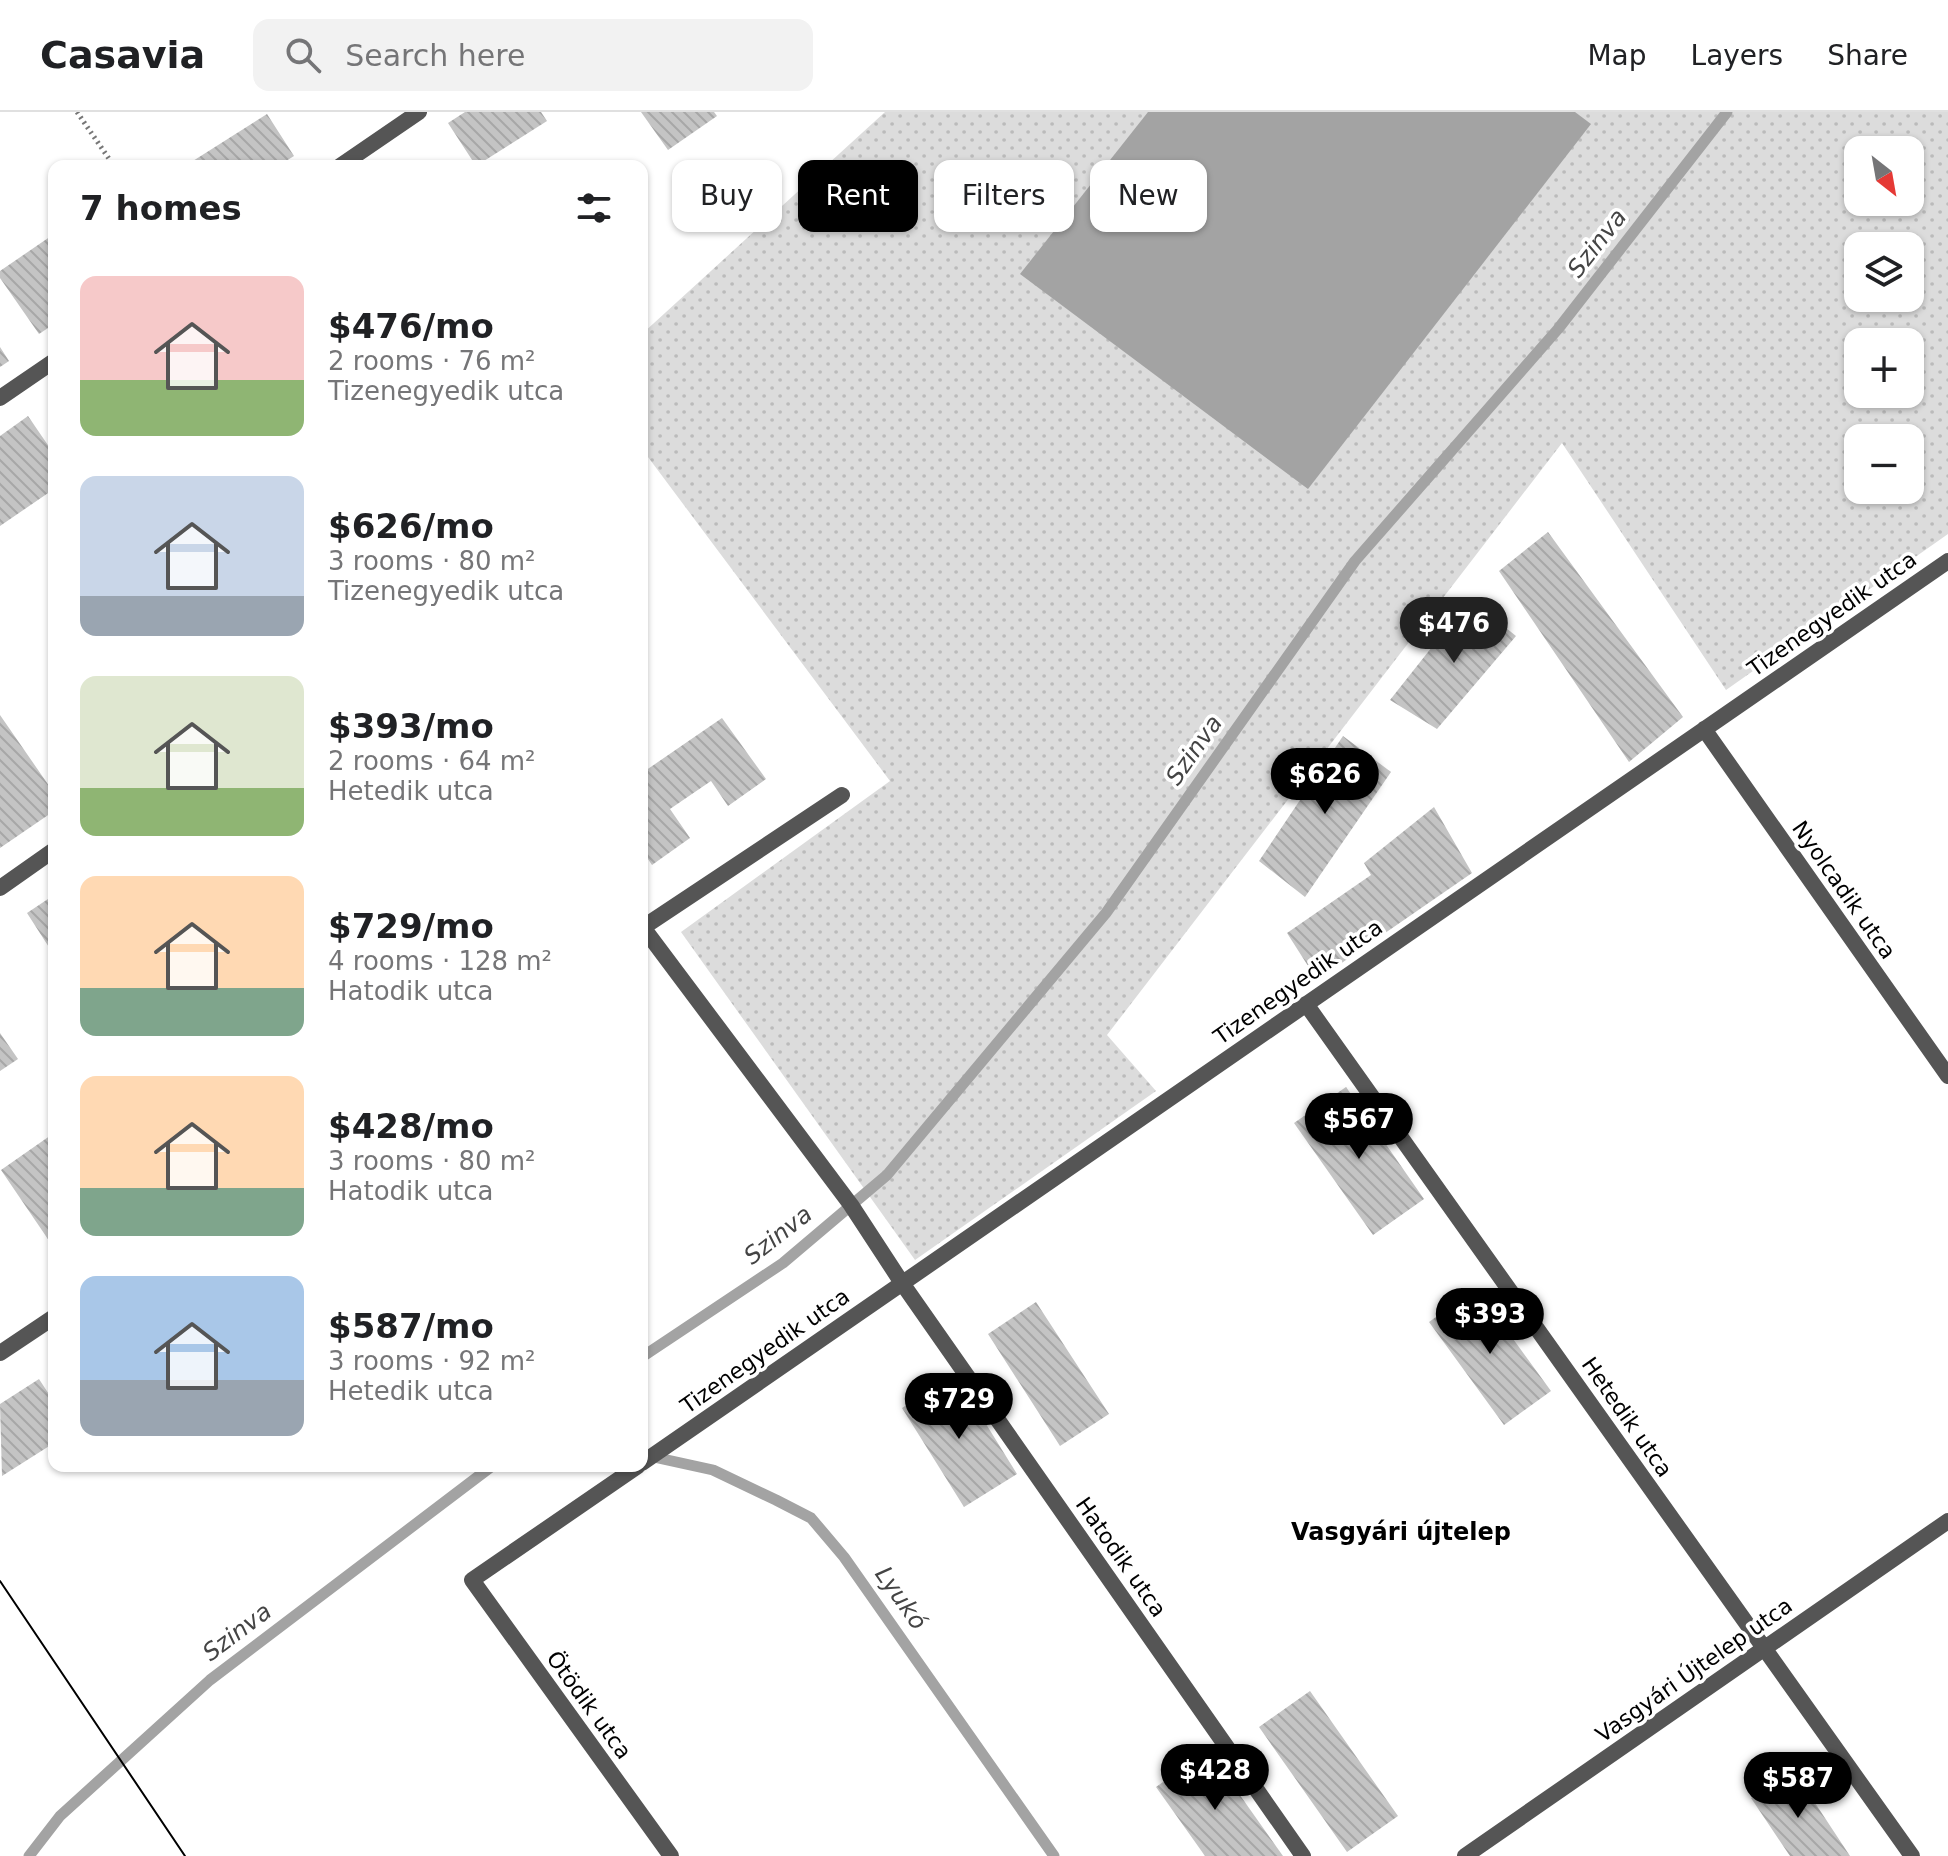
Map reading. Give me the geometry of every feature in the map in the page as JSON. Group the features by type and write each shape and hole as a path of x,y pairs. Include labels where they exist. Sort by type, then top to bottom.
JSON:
{"street":[{"path":"349,160 419,112"},
{"path":"0,398 48,365"},
{"name":"Tizenegyedik utca","path":"648,1459 1948,561"},
{"name":"Nyolcadik utca","path":"1704,729 1948,1076"},
{"path":"648,923 842,795"},
{"path":"0,888 48,854"},
{"name":"Hatodik utca","path":"648,935 851,1205 902,1283 1303,1856"},
{"name":"Hetedik utca","path":"1306,1004 1912,1856"},
{"path":"0,1353 48,1321"},
{"name":"Ötödik utca","path":"628,1472 472,1580 671,1856"},
{"name":"Vasgyári Újtelep utca","path":"1465,1856 1948,1521"}],"path":[{"path":"77,112 110,160"}],"shaded area":[{"path":"885,112 1948,112 1948,534 1726,690 1562,443 1107,1035 1156,1091 915,1260 681,932 890,781 648,457 648,329 754,232 782,232 782,206 798,191 798,232 918,232 918,160 832,160"},
{"path":"1148,112 1575,112 1591,124 1308,489 1020,274 1053,232 1074,232 1074,206 1090,185 1090,232 1207,232 1207,160 1110,160"}],"building":[{"path":"465,112 541,112 547,121 485,160 472,160 448,123"},
{"path":"641,112 714,112 717,116 668,150"},
{"path":"267,114 294,156 288,160 194,160"},
{"path":"48,238 48,328 39,334 0,278 0,271"},
{"path":"0,347 9,361 0,367"},
{"path":"28,416 48,445 48,493 0,526 0,436"},
{"path":"1548,532 1683,717 1629,762 1499,571"},
{"path":"1470,599 1516,636 1437,729 1390,700"},
{"path":"0,715 48,784 48,815 0,848"},
{"path":"722,718 766,779 728,806 711,781 670,809 690,838 652,865 648,859 648,769"},
{"path":"1343,736 1391,772 1305,897 1259,861"},
{"path":"1434,807 1472,873 1317,980 1287,933 1371,875 1364,863"},
{"path":"48,899 48,946 27,913"},
{"path":"0,1033 18,1059 0,1071"},
{"path":"1346,1087 1424,1199 1373,1235 1294,1123"},
{"path":"48,1137 48,1239 1,1170"},
{"path":"1476,1288 1551,1391 1504,1425 1429,1322"},
{"path":"1036,1302 1109,1414 1060,1446 988,1334"},
{"path":"955,1374 1017,1474 964,1507 902,1408"},
{"path":"39,1379 48,1393 48,1447 2,1476 0,1404"},
{"path":"1310,1691 1398,1816 1347,1852 1259,1727"},
{"path":"1208,1750 1283,1856 1205,1856 1156,1787"},
{"path":"1794,1771 1850,1856 1790,1856 1751,1798"}],"waterway":[{"name":"Szinva","path":"648,1353 783,1263 887,1175 1106,913 1355,561 1558,329 1727,112"},
{"name":"Lyukó","path":"649,1456 713,1470 811,1518 844,1557 1054,1856"},
{"name":"Szinva","path":"29,1856 60,1816 210,1680 484,1472"}],"tram line":[{"path":"0,1581 185,1856"}],"district":[{"name":"Vasgyári újtelep","path":"1401,1532"}]}
